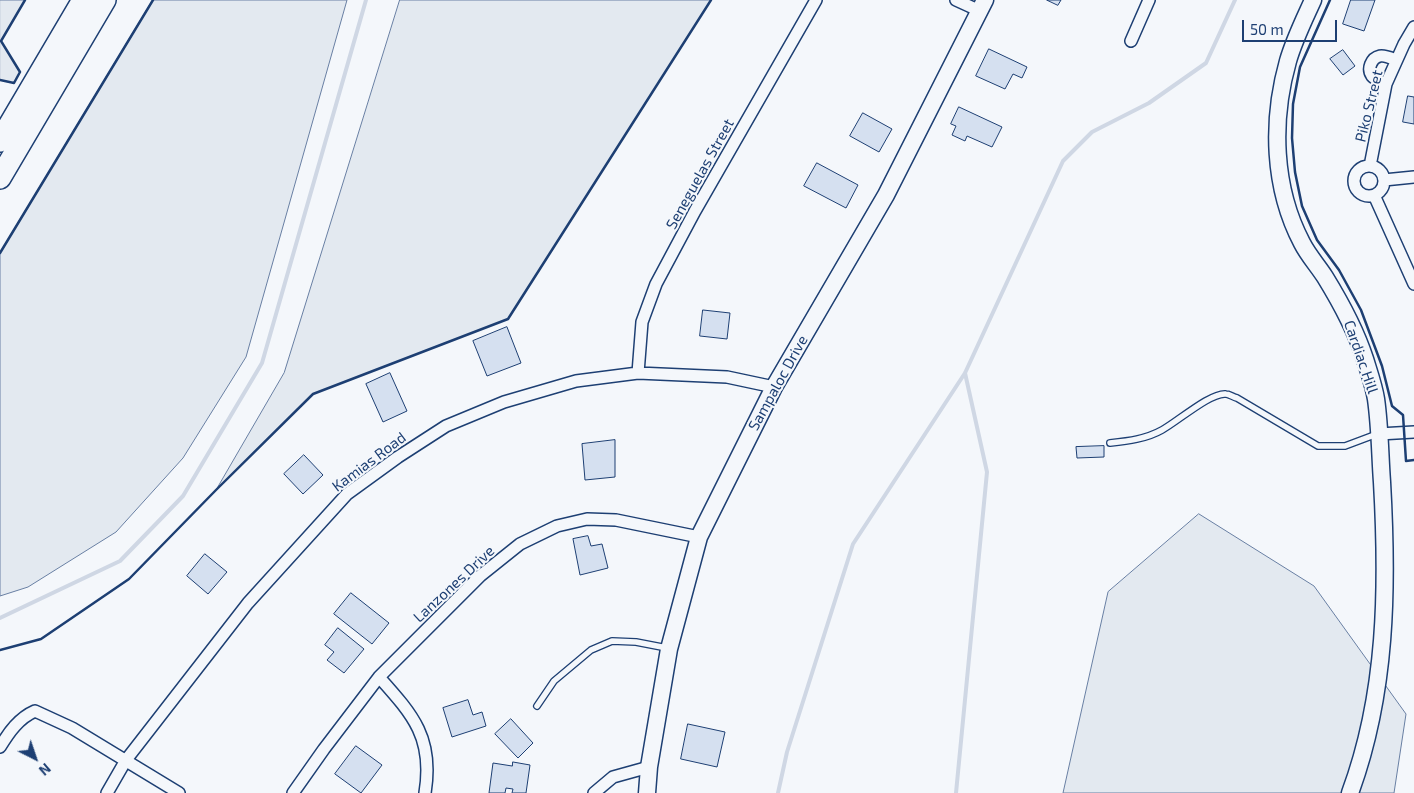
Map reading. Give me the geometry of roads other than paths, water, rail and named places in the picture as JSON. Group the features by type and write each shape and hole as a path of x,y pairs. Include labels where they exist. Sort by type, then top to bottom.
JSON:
{"highway":[{"path":"0,141 83,0"},
{"path":"0,178 105,0"}],"street":[{"name":"Seneguelas Street","path":"638,373 642,322 656,284 816,0"},
{"path":"956,0 982,6"},
{"path":"1131,41 1149,0"},
{"name":"Cardiac Hill","path":"1313,0 1288,61 1279,102 1277,137 1280,176 1288,211 1302,244 1326,279 1347,316 1364,358 1376,398 1385,538 1385,617 1378,684 1369,732 1350,793"},
{"name":"Sampaloc Drive","path":"647,793 649,767 669,648 700,537 774,387 886,195 982,6"},
{"name":"Piko Street","path":"1370,166 1386,84 1396,60 1414,27"},
{"path":"1386,84 1372,76 1371,64 1375,58 1381,56 1396,60"},
{"path":"1370,166 1378,169 1384,180 1382,189 1374,195 1364,196 1355,189 1356,173 1360,169 1370,166"},
{"path":"1384,180 1414,177"},
{"path":"1374,195 1414,284"},
{"name":"Kamias Road","path":"107,793 126,760 248,603 347,494 398,457 446,426 496,406 576,381 638,373 727,377 774,387"},
{"path":"1379,434 1414,432"},
{"name":"Lanzones Drive","path":"293,793 379,677 480,576 520,544 557,526 587,519 616,520 700,537"},
{"path":"379,677 408,710 420,732 427,760 425,793"},
{"path":"0,747 6,736 25,716 35,711 72,728 179,793"},
{"path":"594,793 613,777 649,767"}],"lane":[{"path":"1110,443 1139,439 1161,431 1212,397 1225,394 1236,398 1318,446 1345,446 1379,434"},
{"path":"537,706 554,681 592,650 612,641 636,642 669,648"}],"waterway":[{"path":"0,618 120,561 183,496 262,363 366,0"},
{"path":"778,793 787,752 853,544 965,373 1063,161 1092,132 1149,103 1206,63 1235,0"},
{"path":"956,793 987,472 965,373"}]}
